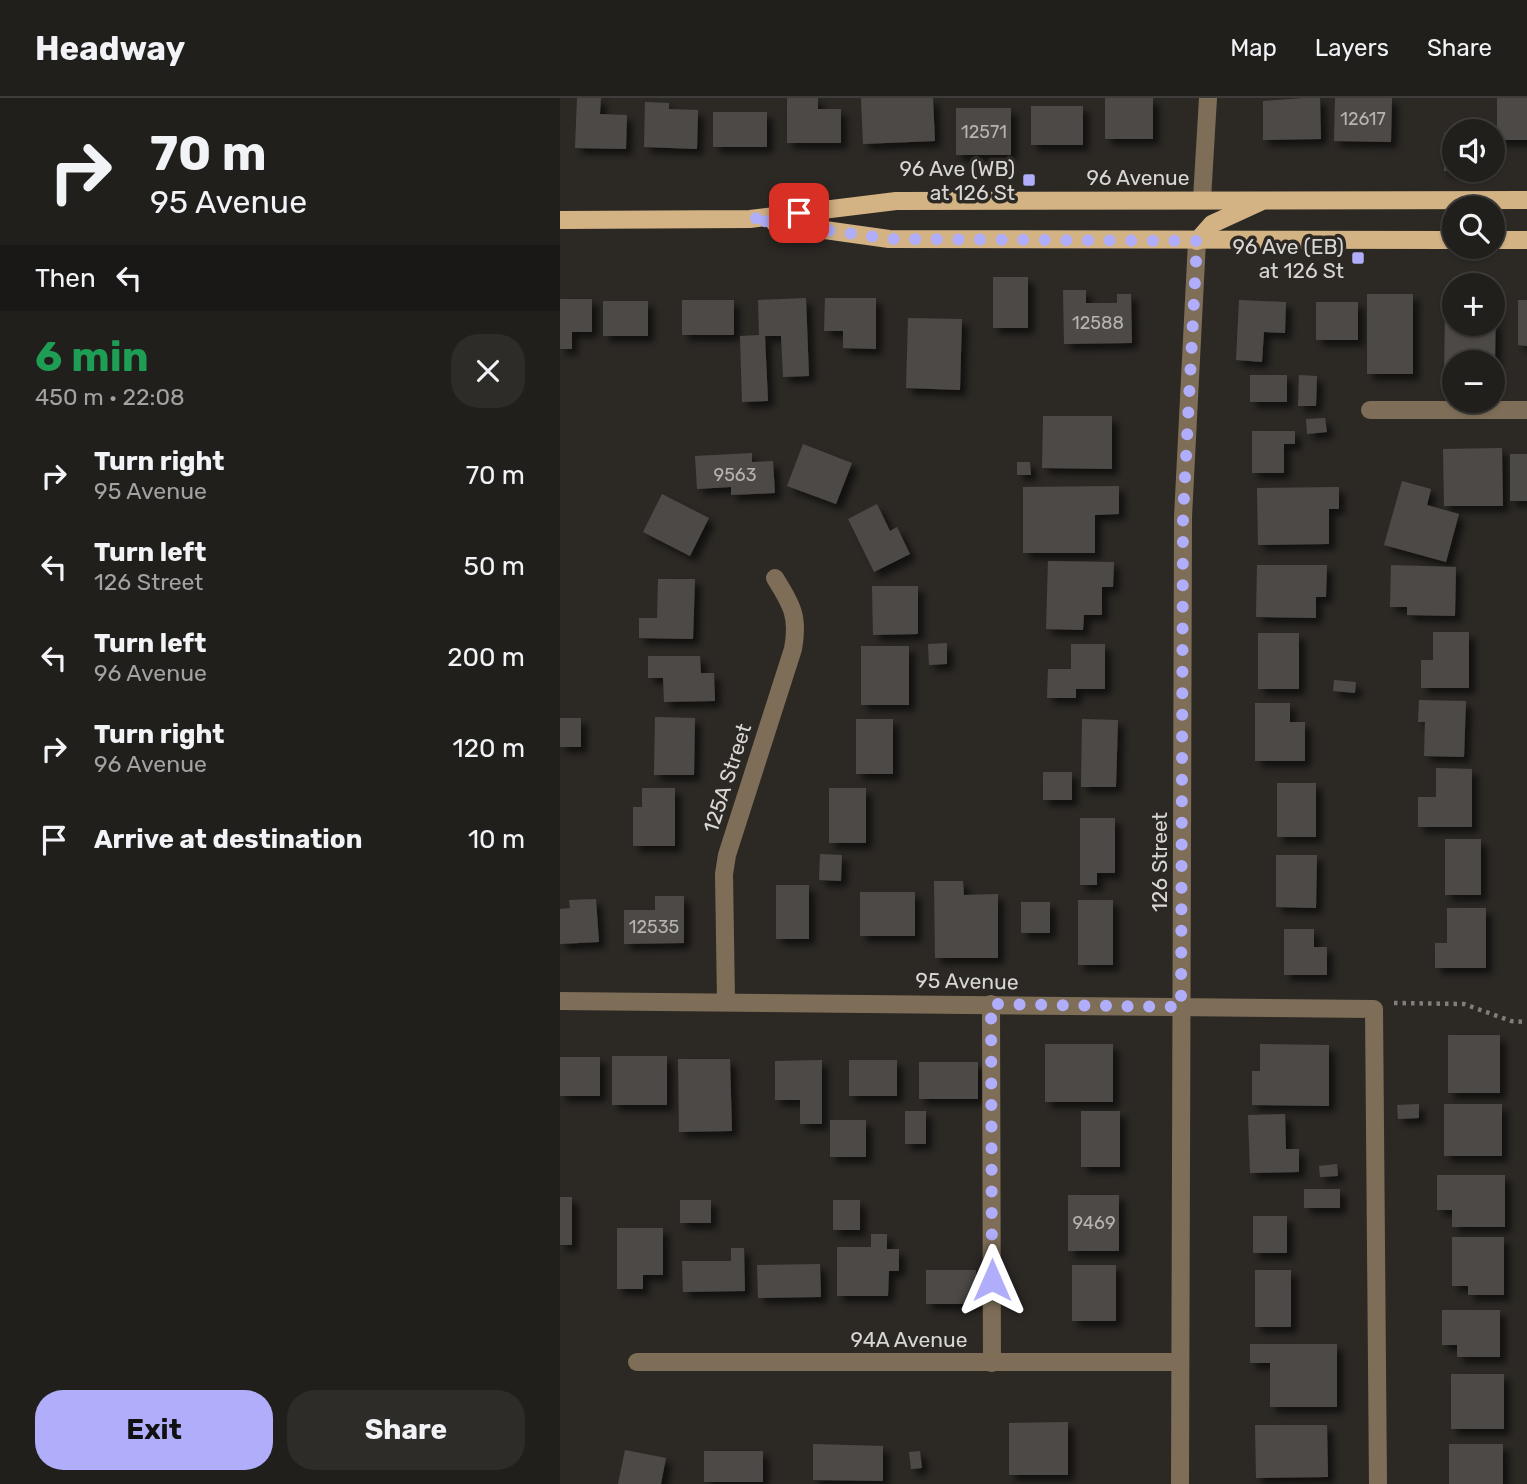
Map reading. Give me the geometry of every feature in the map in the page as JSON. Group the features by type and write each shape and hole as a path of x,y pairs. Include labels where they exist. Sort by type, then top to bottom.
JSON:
{"main road":[{"path":"1197,241 1212,224 1267,200"},
{"name":"96 Avenue","path":"560,220 750,219 896,201 1527,200"},
{"name":"96 Avenue","path":"750,219 889,239 1442,240"},
{"path":"1505,240 1527,240"}],"street":[{"path":"1202,200 1208,98"},
{"name":"126 Street","path":"1180,1484 1183,517 1197,241"},
{"path":"1370,410 1527,410"},
{"name":"125A Street","path":"726,1001 724,874 727,855 793,649 796,632 794,612 775,578"},
{"name":"95 Avenue","path":"560,1001 1374,1009"},
{"path":"991,1004 992,1363"},
{"path":"1374,1009 1378,1484"},
{"name":"94A Avenue","path":"637,1362 1180,1362"}],"path":[{"path":"1374,1009 1381,1003 1464,1004 1511,1021 1527,1022"}],"building":[{"path":"577,98 601,98 600,114 627,115 626,149 575,148"},
{"path":"787,98 818,98 818,109 841,109 841,143 787,143"},
{"path":"861,98 933,98 935,141 863,144"},
{"path":"1105,98 1153,98 1153,139 1105,139"},
{"path":"1320,98 1321,139 1263,140 1263,101"},
{"path":"1335,98 1392,98 1391,142 1334,141"},
{"path":"1497,98 1527,98 1527,140 1505,140 1505,119 1497,119"},
{"path":"645,102 669,103 669,109 698,110 697,149 644,147"},
{"path":"1031,106 1083,106 1083,145 1031,145"},
{"path":"956,108 1011,108 1011,155 956,155"},
{"path":"713,112 767,112 767,147 713,147"},
{"path":"993,277 1028,277 1028,328 993,328"},
{"path":"1063,290 1086,290 1086,303 1117,303 1117,294 1131,294 1132,343 1064,344"},
{"path":"1367,294 1413,294 1413,374 1367,374"},
{"path":"806,298 809,376 783,377 781,336 765,336 768,401 742,402 740,336 759,335 758,300"},
{"path":"825,298 876,298 876,349 843,348 843,331 824,331"},
{"path":"560,299 592,299 592,332 572,332 572,349 560,349"},
{"path":"682,300 734,300 734,335 682,335"},
{"path":"1239,300 1286,302 1285,333 1264,332 1262,362 1236,360"},
{"path":"1518,300 1527,300 1527,346 1518,345"},
{"path":"603,301 648,301 648,336 603,336"},
{"path":"1316,302 1358,302 1358,340 1316,340"},
{"path":"908,318 962,319 960,390 906,388"},
{"path":"1445,336 1495,336 1495,350 1444,350"},
{"path":"1250,375 1287,375 1287,402 1250,402"},
{"path":"1299,375 1317,376 1316,406 1298,406"},
{"path":"1043,416 1112,416 1112,469 1042,468"},
{"path":"1325,418 1327,432 1307,434 1306,419"},
{"path":"1252,431 1295,431 1295,444 1284,444 1284,473 1252,473"},
{"path":"803,444 852,463 836,504 787,486"},
{"path":"1502,448 1503,506 1444,506 1443,449"},
{"path":"752,453 752,462 773,461 775,493 731,495 731,487 697,489 695,456"},
{"path":"1510,454 1527,454 1527,501 1510,501"},
{"path":"1017,462 1030,462 1031,475 1017,475"},
{"path":"1402,481 1431,489 1427,505 1459,514 1446,562 1384,545"},
{"path":"1119,486 1119,514 1095,515 1095,553 1023,553 1023,487"},
{"path":"1339,487 1339,509 1329,509 1329,544 1258,545 1257,488"},
{"path":"662,494 709,518 690,556 643,532"},
{"path":"877,504 890,531 897,527 910,554 874,572 848,519"},
{"path":"1048,561 1114,562 1113,587 1102,587 1102,615 1084,615 1083,630 1046,629"},
{"path":"1257,565 1327,565 1326,597 1316,597 1316,618 1256,617"},
{"path":"1391,565 1456,567 1455,616 1407,615 1407,607 1390,607"},
{"path":"658,579 695,579 693,639 639,638 639,618 657,618"},
{"path":"872,586 918,586 918,634 873,635"},
{"path":"1433,632 1469,632 1469,688 1421,688 1421,660 1433,660"},
{"path":"1258,633 1299,633 1299,689 1258,689"},
{"path":"947,643 947,664 929,665 928,644"},
{"path":"1071,644 1105,644 1105,689 1076,689 1076,698 1047,698 1048,669 1071,669"},
{"path":"861,646 909,646 909,705 861,705"},
{"path":"648,656 700,656 701,673 714,673 715,701 664,702 663,678 648,678"},
{"path":"1334,680 1356,682 1355,693 1333,691"},
{"path":"1419,700 1466,701 1464,757 1424,756 1425,722 1418,722"},
{"path":"1255,703 1290,703 1290,722 1305,722 1305,761 1255,761"},
{"path":"655,717 695,718 694,775 654,775"},
{"path":"560,718 581,718 581,747 560,747"},
{"path":"856,719 893,719 893,774 856,774"},
{"path":"1082,719 1118,720 1116,787 1081,787"},
{"path":"1436,768 1472,769 1472,827 1418,827 1418,797 1436,797"},
{"path":"1043,772 1072,772 1072,800 1043,800"},
{"path":"1277,783 1316,783 1316,837 1277,837"},
{"path":"642,788 675,788 675,846 633,846 633,807 642,807"},
{"path":"829,788 866,788 866,843 829,843"},
{"path":"1080,818 1115,818 1115,873 1097,873 1097,885 1080,885"},
{"path":"1445,839 1481,839 1481,895 1445,895"},
{"path":"820,854 842,855 841,881 819,880"},
{"path":"1276,855 1317,855 1316,908 1276,907"},
{"path":"934,881 963,881 964,895 998,894 998,958 935,958"},
{"path":"776,885 809,885 809,939 776,939"},
{"path":"860,892 915,892 915,936 860,936"},
{"path":"655,896 684,896 684,943 624,944 624,910 655,910"},
{"path":"596,899 599,942 560,944 560,909 570,908 569,900"},
{"path":"1078,900 1113,900 1113,965 1078,965"},
{"path":"1021,902 1050,902 1050,933 1021,933"},
{"path":"1447,908 1486,908 1486,968 1435,968 1435,943 1447,943"},
{"path":"1284,929 1314,929 1314,947 1327,947 1327,975 1284,975"},
{"path":"1448,1035 1500,1035 1500,1093 1448,1093"},
{"path":"1045,1044 1113,1044 1113,1102 1045,1102"},
{"path":"1260,1044 1329,1045 1329,1106 1252,1105 1252,1071 1260,1071"},
{"path":"612,1056 667,1056 667,1105 612,1105"},
{"path":"560,1057 600,1057 600,1096 560,1096"},
{"path":"678,1059 730,1059 732,1131 679,1132"},
{"path":"822,1060 822,1124 800,1124 800,1100 775,1100 775,1061"},
{"path":"849,1060 897,1060 897,1096 849,1096"},
{"path":"919,1062 978,1062 978,1099 919,1099"},
{"path":"1419,1104 1419,1118 1398,1119 1397,1105"},
{"path":"1444,1104 1502,1104 1502,1156 1444,1156"},
{"path":"905,1111 926,1111 926,1144 905,1144"},
{"path":"1081,1111 1120,1111 1120,1167 1081,1167"},
{"path":"1285,1114 1286,1149 1299,1149 1299,1172 1250,1173 1248,1115"},
{"path":"830,1120 866,1120 866,1157 830,1157"},
{"path":"1337,1164 1338,1176 1320,1177 1319,1166"},
{"path":"1437,1175 1505,1175 1505,1227 1452,1227 1452,1210 1437,1210"},
{"path":"1304,1189 1340,1189 1340,1208 1304,1208"},
{"path":"1068,1195 1119,1195 1119,1251 1068,1251"},
{"path":"560,1197 572,1197 572,1245 560,1245"},
{"path":"680,1200 711,1200 711,1223 680,1223"},
{"path":"833,1200 860,1200 860,1230 833,1230"},
{"path":"1253,1216 1287,1216 1287,1253 1253,1253"},
{"path":"617,1228 663,1228 663,1275 643,1275 643,1289 617,1289"},
{"path":"871,1234 887,1234 887,1249 899,1249 899,1271 889,1271 888,1296 837,1296 837,1247 871,1247"},
{"path":"1452,1237 1504,1237 1504,1295 1468,1295 1468,1286 1452,1286"},
{"path":"731,1248 744,1248 745,1291 683,1292 682,1261 731,1261"},
{"path":"820,1264 821,1297 758,1298 757,1265"},
{"path":"1072,1265 1116,1265 1116,1321 1072,1321"},
{"path":"926,1270 976,1270 976,1304 926,1304"},
{"path":"1255,1270 1291,1270 1291,1327 1255,1327"},
{"path":"1442,1310 1500,1310 1500,1357 1457,1357 1457,1345 1442,1345"},
{"path":"1250,1344 1337,1344 1337,1407 1270,1407 1270,1363 1250,1363"},
{"path":"1451,1374 1504,1374 1504,1429 1451,1429"},
{"path":"1068,1422 1068,1475 1009,1475 1009,1423"},
{"path":"1255,1425 1327,1425 1328,1477 1256,1478"},
{"path":"813,1444 883,1446 883,1481 813,1480"},
{"path":"1449,1444 1503,1444 1503,1484 1449,1484"},
{"path":"625,1450 666,1458 661,1484 618,1484"},
{"path":"704,1451 763,1451 763,1482 704,1482"},
{"path":"920,1451 922,1468 911,1469 909,1452"}],"place":[{"name":"96 Ave (WB) at 126 St","path":"1029,180"},
{"name":"96 Ave (EB) at 126 St","path":"1358,258"}],"route":[{"path":"799,213 750,219 889,239 1197,241 1183,517 1181,1007 991,1004 992,1280"}]}
